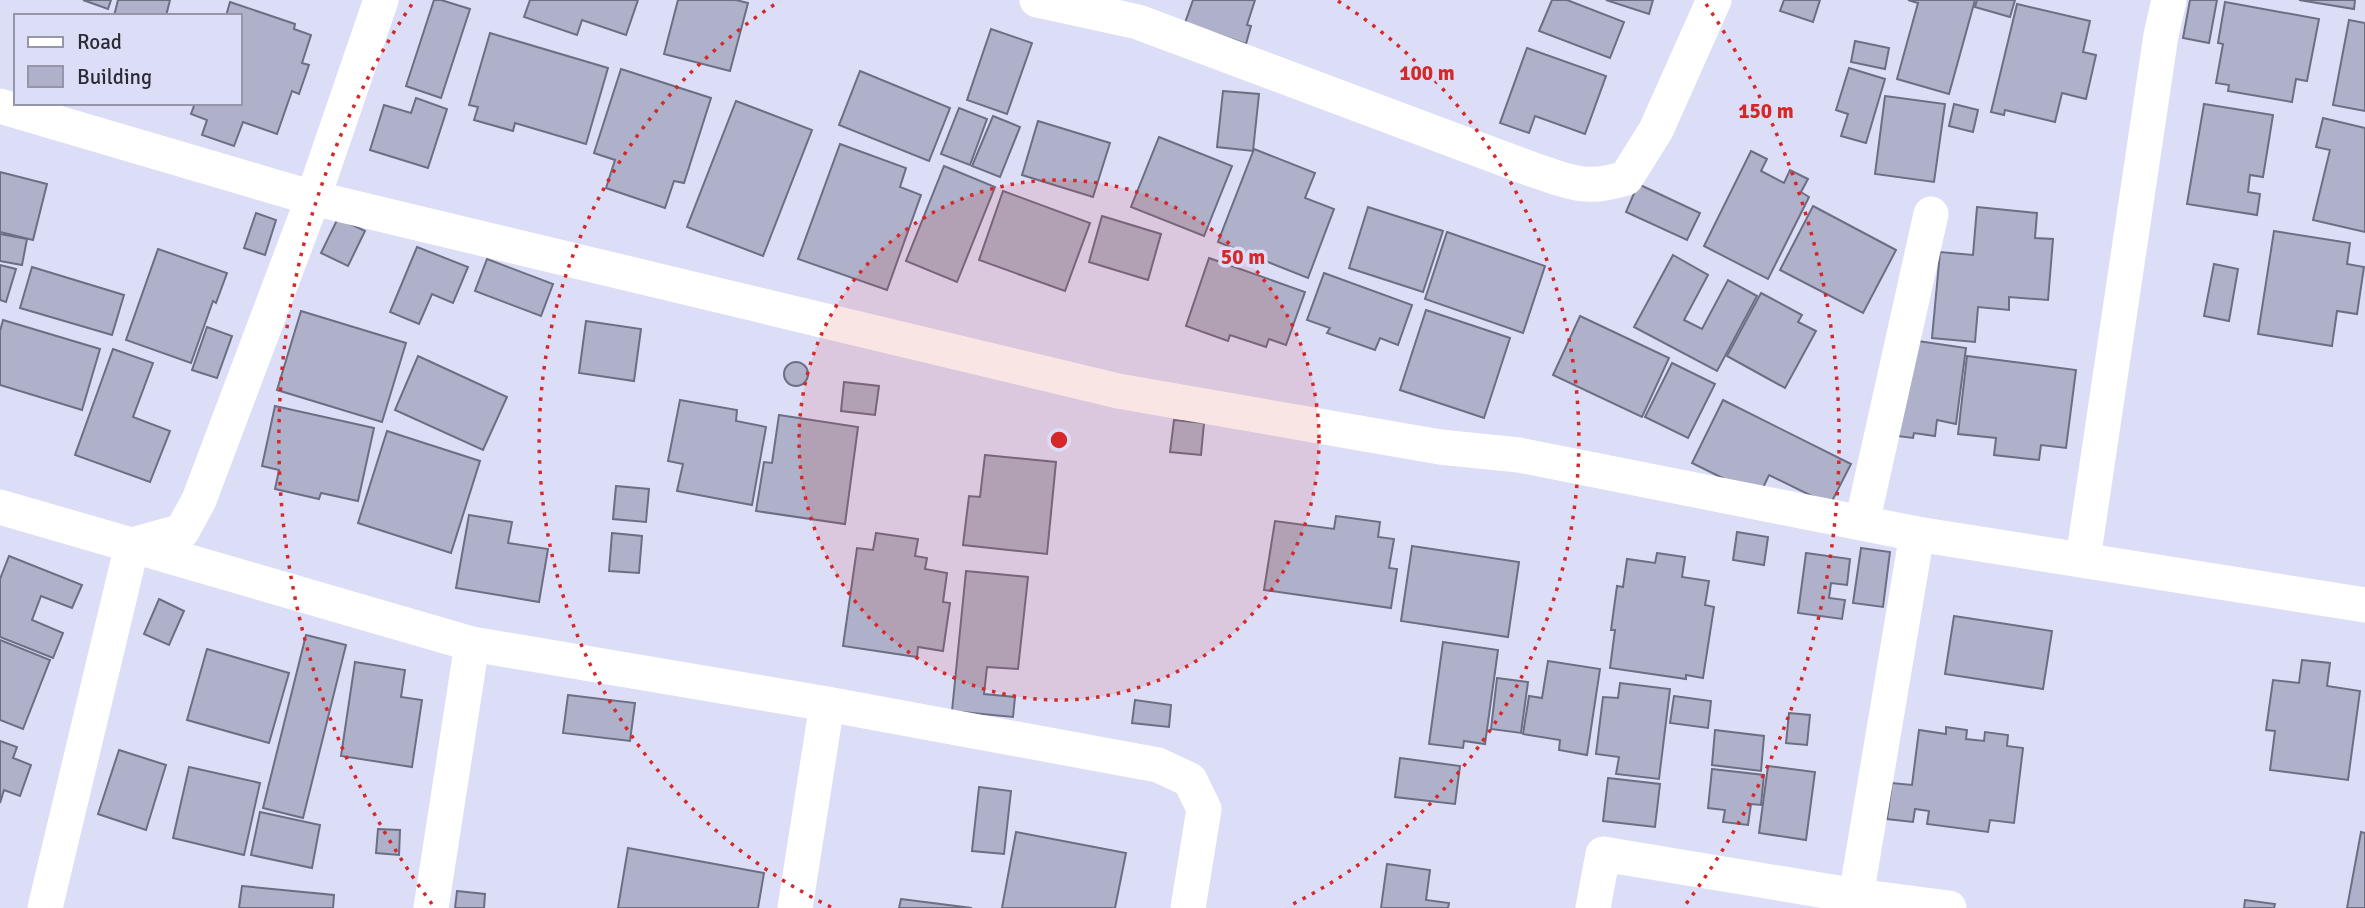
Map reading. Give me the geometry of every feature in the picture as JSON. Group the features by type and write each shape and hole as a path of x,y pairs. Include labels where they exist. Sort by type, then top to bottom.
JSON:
{"street":[{"path":"132,545 182,531 200,500 313,198 381,0"},
{"path":"1037,0 1138,22 1531,169 1575,184 1604,185 1626,178 1656,130 1714,0"},
{"path":"2083,559 2161,35 2169,0"},
{"path":"0,106 313,198 1118,391 1440,447 1519,455 1917,534 2365,605"},
{"path":"1862,523 1931,214"},
{"path":"0,507 472,644 827,704 1158,765 1190,780 1204,809 1188,908"},
{"path":"1856,896 1917,534"},
{"path":"45,908 132,545"},
{"path":"431,908 472,644"},
{"path":"794,908 827,704"},
{"path":"1593,908 1603,853 1856,896 1948,908"}],"building":[{"path":"83,0 111,0 108,9"},
{"path":"118,0 170,0 166,14 114,14"},
{"path":"434,0 470,9 441,98 406,86"},
{"path":"530,0 638,0 626,35 582,20 577,35 524,17"},
{"path":"678,0 736,0 748,3 730,71 664,54"},
{"path":"1193,0 1255,0 1247,25 1251,26 1246,44 1185,23"},
{"path":"1552,0 1567,0 1624,22 1610,58 1539,31"},
{"path":"1606,0 1653,0 1649,14"},
{"path":"1784,0 1820,0 1813,22 1780,11"},
{"path":"1908,0 1975,0 1949,94 1897,79 1918,3"},
{"path":"1977,0 2015,0 2010,17 1975,7"},
{"path":"2190,0 2217,0 2209,43 2183,38"},
{"path":"2299,0 2355,0 2354,9"},
{"path":"230,2 295,24 294,29 311,35 302,63 309,65 299,94 292,91 277,134 243,122 234,146 202,135 207,120 191,114 194,105 242,105 242,14 227,14"},
{"path":"2225,2 2319,19 2307,81 2296,79 2292,102 2228,91 2229,85 2216,83 2223,44 2218,43"},
{"path":"2017,4 2090,21 2083,52 2096,55 2086,99 2062,93 2055,122 2005,110 2004,115 1991,112"},
{"path":"2349,20 2365,23 2365,111 2333,105"},
{"path":"991,29 1032,43 1007,114 967,100"},
{"path":"490,33 608,68 586,144 515,123 513,131 474,120 478,107 469,105"},
{"path":"1855,41 1889,48 1885,69 1851,62"},
{"path":"1527,48 1606,76 1585,134 1535,116 1529,133 1500,123"},
{"path":"1849,68 1885,79 1866,143 1841,136 1848,114 1836,110"},
{"path":"621,69 711,98 684,183 674,181 665,208 606,188 615,160 594,153"},
{"path":"860,71 950,108 929,161 839,125"},
{"path":"1223,91 1259,94 1253,151 1217,147"},
{"path":"1885,96 1945,104 1934,182 1875,174"},
{"path":"416,98 447,109 428,168 370,150 384,105 411,113"},
{"path":"736,101 812,130 763,256 687,227"},
{"path":"1954,104 1978,110 1973,132 1949,126"},
{"path":"2204,104 2273,115 2263,177 2250,175 2248,192 2260,194 2257,215 2187,204"},
{"path":"959,108 987,119 970,165 941,154"},
{"path":"993,116 1020,127 1000,177 972,166"},
{"path":"2323,118 2365,128 2365,232 2313,220 2330,150 2316,147"},
{"path":"1038,121 1110,143 1093,197 1022,175"},
{"path":"1159,137 1232,166 1204,236 1131,207"},
{"path":"840,144 906,168 900,187 921,195 887,290 798,259"},
{"path":"1254,149 1315,173 1305,198 1334,209 1308,278 1218,242"},
{"path":"1751,151 1767,159 1761,171 1784,183 1790,170 1808,179 1801,192 1809,197 1768,279 1704,246"},
{"path":"944,166 995,187 957,282 906,261"},
{"path":"0,172 47,184 33,240 0,232"},
{"path":"1638,184 1700,213 1687,240 1626,212"},
{"path":"1003,191 1090,223 1065,291 979,260"},
{"path":"1813,206 1896,250 1863,313 1780,270"},
{"path":"1368,207 1443,231 1423,292 1349,268"},
{"path":"1977,207 2037,213 2035,238 2053,239 2048,300 2009,297 2009,310 1978,307 1975,342 1932,338 1940,252 1973,255"},
{"path":"256,213 276,220 265,255 244,248"},
{"path":"1102,216 1161,234 1148,280 1089,262"},
{"path":"338,218 365,231 348,266 321,253"},
{"path":"2274,231 2350,243 2347,264 2364,267 2357,314 2337,311 2332,346 2258,334"},
{"path":"1447,232 1545,266 1523,333 1425,299"},
{"path":"0,234 27,239 22,265 0,261"},
{"path":"417,247 468,267 453,303 432,294 419,324 390,312"},
{"path":"158,249 227,273 216,303 213,301 191,363 126,340"},
{"path":"1673,255 1708,275 1684,320 1702,329 1728,280 1757,296 1717,371 1634,327"},
{"path":"1209,258 1305,292 1286,345 1269,339 1266,347 1230,335 1228,341 1186,326"},
{"path":"487,259 553,284 541,316 475,291"},
{"path":"2214,264 2238,269 2229,321 2204,316"},
{"path":"0,265 16,269 6,302 0,300"},
{"path":"32,267 124,295 112,335 20,308"},
{"path":"1324,273 1412,305 1398,345 1380,338 1375,350 1327,333 1330,328 1307,320"},
{"path":"1761,293 1802,315 1798,322 1816,331 1785,388 1727,356"},
{"path":"1426,310 1510,338 1484,418 1400,390"},
{"path":"301,311 406,343 382,422 277,390"},
{"path":"1580,316 1669,358 1642,417 1553,375"},
{"path":"3,320 100,349 82,410 0,385 0,331"},
{"path":"586,321 641,329 634,381 579,373"},
{"path":"207,327 232,336 217,378 192,370"},
{"path":"1911,340 1966,348 1956,424 1937,420 1935,436 1914,433 1913,438 1897,436"},
{"path":"113,349 153,363 133,417 170,431 150,482 75,455"},
{"path":"418,356 507,397 483,450 395,410"},
{"path":"1967,356 2076,370 2066,448 2041,445 2039,460 1994,455 1996,438 1958,434"},
{"path":"796,362 805,365 808,374 805,383 796,386 787,383 784,374 787,365"},
{"path":"1672,363 1715,384 1688,438 1645,417"},
{"path":"844,382 879,386 875,415 841,411"},
{"path":"680,400 737,410 736,421 766,427 752,505 677,491 683,464 668,461"},
{"path":"1723,400 1851,464 1830,505 1769,475 1759,496 1692,463"},
{"path":"275,406 374,428 358,501 321,493 319,499 275,489 279,470 262,466"},
{"path":"779,415 858,427 845,524 756,511 764,462 772,463"},
{"path":"1174,420 1204,423 1201,455 1170,452"},
{"path":"387,431 480,461 451,553 358,523"},
{"path":"985,455 1056,462 1047,554 963,545 969,496 980,497"},
{"path":"616,486 649,489 646,522 613,519"},
{"path":"469,515 512,522 508,543 548,549 539,602 456,588"},
{"path":"1336,516 1380,522 1378,537 1394,539 1389,568 1397,569 1391,608 1264,590 1275,521 1334,529"},
{"path":"1737,532 1768,537 1764,565 1733,560"},
{"path":"612,533 642,536 639,573 609,571"},
{"path":"876,533 918,539 915,556 927,558 925,569 947,573 943,602 950,603 943,651 918,647 917,657 843,646 857,548 873,550"},
{"path":"1412,546 1519,562 1508,637 1401,621"},
{"path":"1861,548 1890,552 1883,607 1853,603"},
{"path":"1657,553 1685,557 1682,577 1709,581 1705,605 1714,607 1703,678 1686,675 1686,679 1610,668 1615,630 1611,630 1617,586 1623,587 1627,559 1655,563"},
{"path":"1806,553 1850,559 1847,585 1831,583 1829,598 1845,600 1842,619 1798,613"},
{"path":"9,556 82,585 72,608 41,596 32,620 63,633 53,658 0,637 0,579"},
{"path":"966,571 1028,577 1018,669 987,667 984,694 1015,697 1013,717 952,711"},
{"path":"159,599 184,611 169,645 144,634"},
{"path":"1954,616 2052,631 2043,689 1945,674"},
{"path":"306,635 346,645 303,818 263,808"},
{"path":"0,640 50,660 23,729 0,720"},
{"path":"1443,642 1498,650 1485,744 1464,741 1463,748 1429,744"},
{"path":"207,649 289,673 269,743 187,720"},
{"path":"2302,660 2330,663 2327,686 2360,691 2348,780 2270,770 2275,731 2266,730 2273,680 2299,683"},
{"path":"1548,661 1600,669 1587,755 1559,750 1560,740 1523,734 1529,696 1542,698"},
{"path":"355,662 405,670 401,697 422,700 412,767 341,756"},
{"path":"1497,678 1528,682 1521,733 1491,729"},
{"path":"1620,683 1670,689 1659,779 1616,774 1619,757 1596,754 1603,697 1618,698"},
{"path":"568,695 635,703 630,741 563,733"},
{"path":"1674,696 1711,701 1708,728 1670,723"},
{"path":"1135,700 1171,705 1169,727 1132,723"},
{"path":"1789,713 1810,715 1807,745 1786,743"},
{"path":"1946,727 1967,730 1966,739 1984,741 1985,732 2008,735 2007,746 2023,748 2014,823 1990,820 1988,832 1927,824 1929,811 1915,809 1913,822 1887,819 1892,783 1912,785 1919,730 1946,734"},
{"path":"1715,730 1764,736 1761,771 1712,765"},
{"path":"0,741 17,747 13,758 31,765 20,796 4,790 0,803"},
{"path":"119,750 166,765 146,830 98,814"},
{"path":"1400,758 1460,766 1455,804 1395,797"},
{"path":"1768,766 1815,772 1806,840 1759,833"},
{"path":"189,767 260,783 244,855 173,838"},
{"path":"1712,769 1764,775 1761,805 1751,804 1748,825 1723,822 1725,810 1708,808"},
{"path":"1608,778 1660,784 1655,827 1603,821"},
{"path":"979,787 1011,791 1004,854 972,851"},
{"path":"260,812 320,825 312,868 251,855"},
{"path":"378,829 400,830 399,855 376,853"},
{"path":"1016,832 1126,853 1115,908 1002,908"},
{"path":"2361,832 2365,833 2365,908 2347,908"},
{"path":"628,848 764,873 758,908 618,908"},
{"path":"1387,864 1430,870 1426,900 1449,903 1448,908 1381,908"},
{"path":"242,886 334,895 333,908 239,908"},
{"path":"457,891 485,894 484,908 455,908"},
{"path":"901,899 972,908 899,908"},
{"path":"2245,900 2275,904 2274,908 2244,908"}]}
